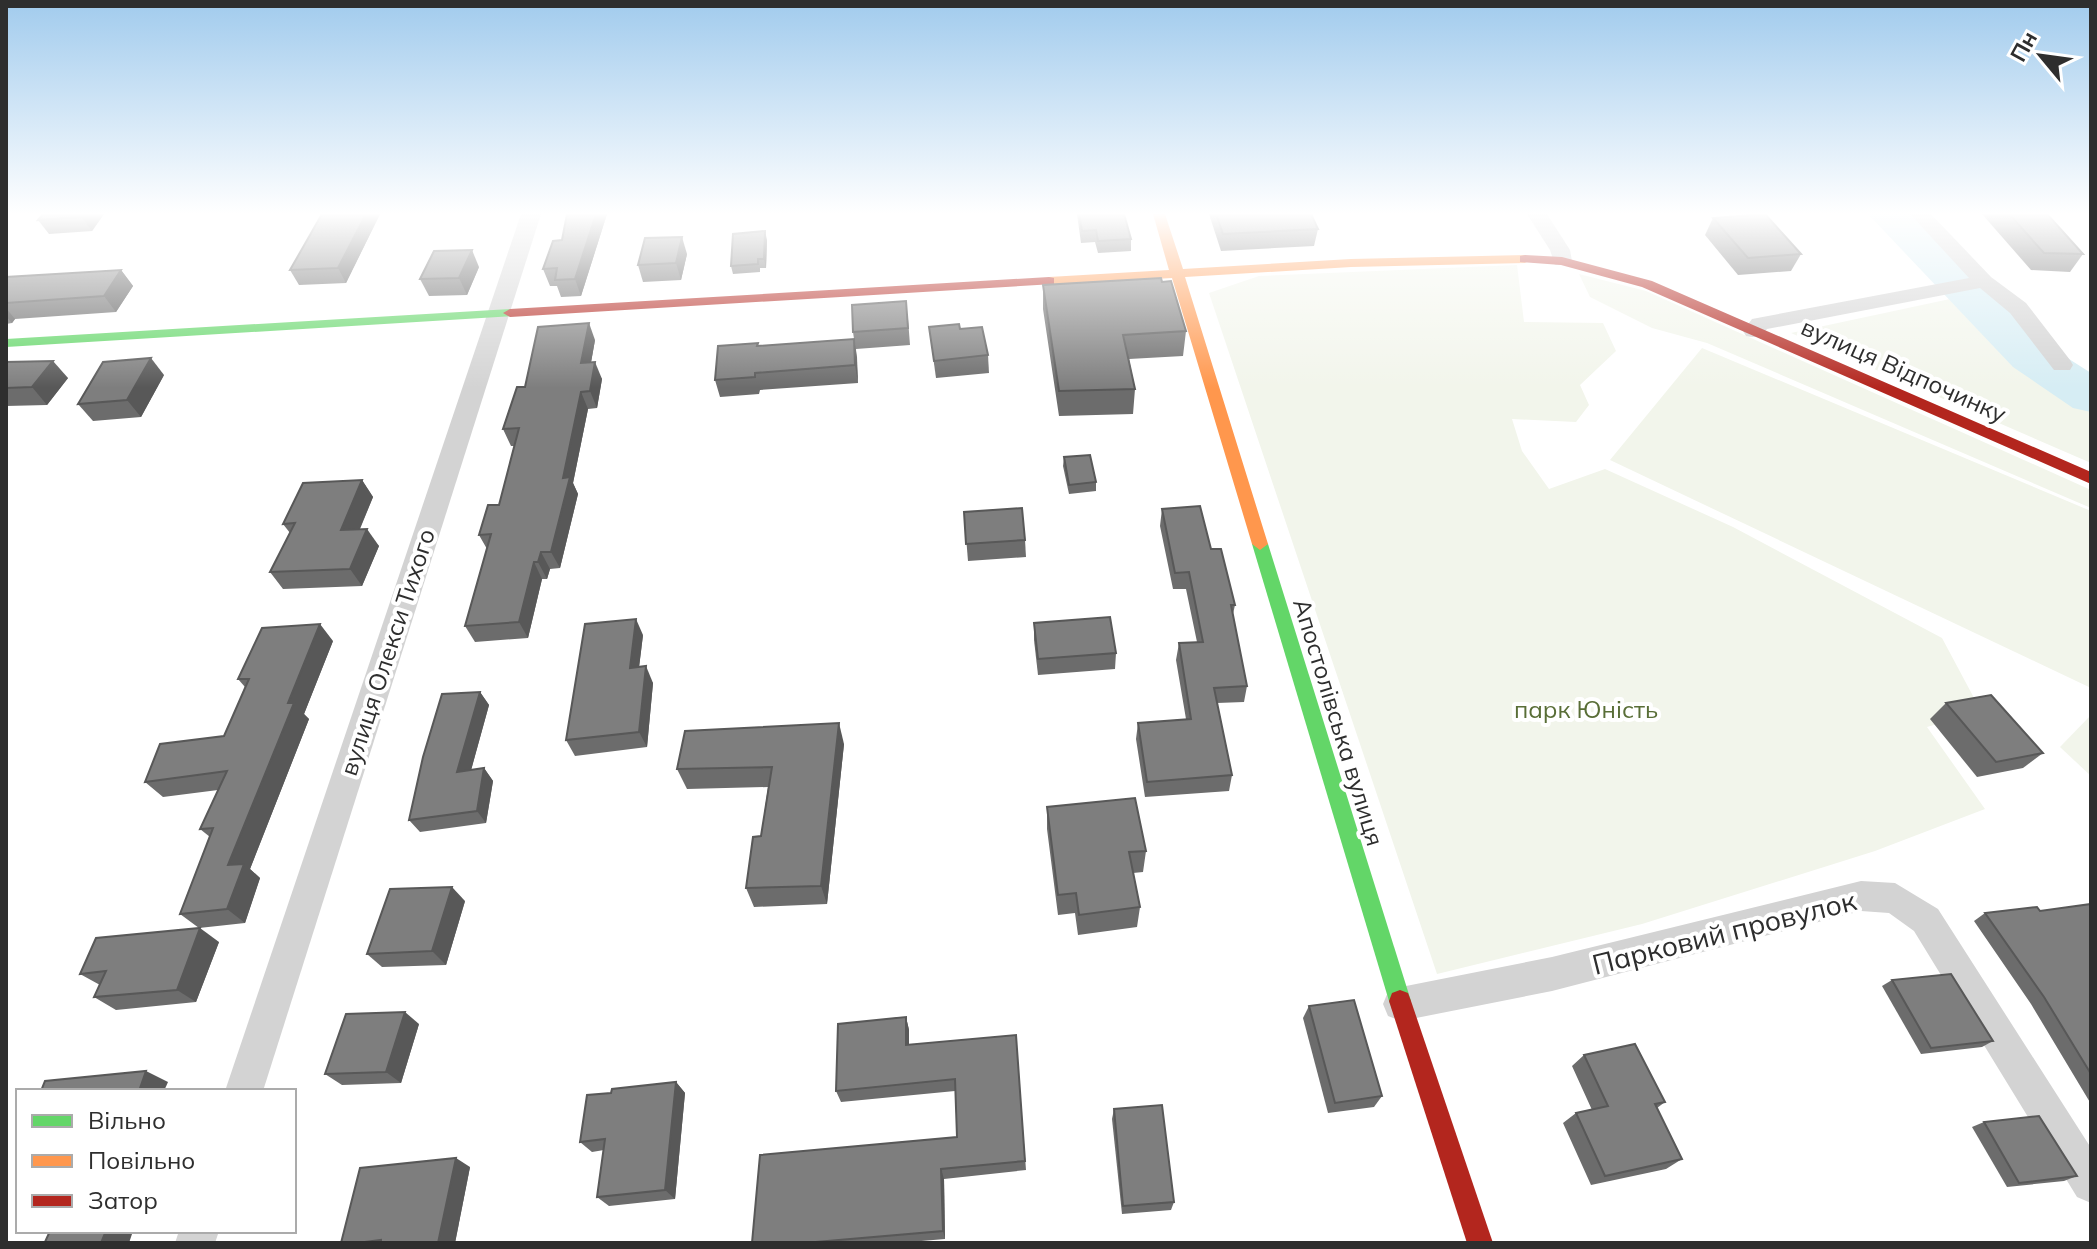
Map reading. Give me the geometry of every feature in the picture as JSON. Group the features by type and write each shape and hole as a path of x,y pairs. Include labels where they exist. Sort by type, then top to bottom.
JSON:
{"street":[{"name":"вулиця Олекси Тихого","path":"245,1089 512,272"},
{"name":"вулиця Відпочинку","path":"6,343 1219,272"},
{"name":"вулиця Відпочинку","path":"1604,272 1647,284 2091,478"},
{"path":"1968,272 1976,282 2018,308 2062,365"},
{"name":"Апостолівська вулиця","path":"1176,275 1401,1004 1480,1243"},
{"path":"1754,331 1760,324 1976,282"},
{"name":"Парковий провулок","path":"1401,1004 1552,974 1861,896 1895,898 1926,920 2091,1183"}],"green space":[{"name":"парк Юність","path":"1346,272 1518,272 1524,322 1603,323 1616,351 1580,385 1589,405 1576,422 1512,419 1522,451 1549,489 1605,469 1733,527 1942,638 1981,711 1927,727 1985,809 1875,851 1642,924 1437,974 1209,293 1259,276"},
{"path":"1579,274 1646,291 2091,490 2091,508 1707,343 1652,328 1590,297"},
{"path":"1959,299 2011,353 2091,400 2091,463 1791,333"},
{"path":"1702,348 2091,511 2091,688 1610,460"},
{"path":"2091,715 2091,776 2060,747"}],"building":[{"path":"120,272 104,296 6,303 6,277"},
{"path":"423,272 462,272 459,278 420,279"},
{"path":"556,272 577,272 575,279 555,280"},
{"path":"1161,278 1162,282 1171,281 1186,331 1123,335 1135,389 1059,391 1043,285"},
{"path":"906,301 908,328 853,332 852,305"},
{"path":"589,323 581,363 595,362 590,391 581,392 563,478 570,477 551,552 541,552 538,562 534,562 519,622 465,626 491,534 479,535 488,505 499,505 519,428 503,429 517,387 525,387 538,327"},
{"path":"959,324 960,329 982,327 988,355 934,361 929,327"},
{"path":"854,339 855,365 755,373 755,377 715,380 718,346"},
{"path":"151,358 127,400 78,404 103,362"},
{"path":"53,361 32,387 6,388 6,362"},
{"path":"1090,455 1096,482 1069,485 1064,457"},
{"path":"362,480 341,530 367,529 350,569 270,572 295,523 283,524 303,483"},
{"path":"1200,506 1211,549 1221,549 1235,605 1231,605 1247,686 1214,688 1232,775 1147,782 1138,723 1191,719 1179,643 1203,642 1189,572 1175,573 1162,509"},
{"path":"1022,508 1025,540 966,544 964,512"},
{"path":"1110,617 1116,653 1038,659 1034,623"},
{"path":"636,619 630,668 646,666 639,732 566,740 585,624"},
{"path":"320,624 288,703 294,703 228,865 244,864 227,909 180,914 213,828 200,829 227,771 145,782 160,744 224,736 249,679 238,679 262,628"},
{"path":"480,692 457,772 484,768 477,811 409,820 423,757 442,694"},
{"path":"1991,695 2043,753 1996,762 1946,703"},
{"path":"839,723 821,886 746,888 753,837 761,836 772,767 677,769 685,731"},
{"path":"1135,798 1146,851 1129,852 1140,907 1079,915 1076,893 1058,895 1047,807"},
{"path":"452,887 432,951 367,954 390,889"},
{"path":"2091,904 2091,1074 2044,997 1985,913 2037,907 2040,911"},
{"path":"200,928 177,990 94,997 106,971 80,974 96,938"},
{"path":"1951,974 1993,1041 1931,1048 1892,980"},
{"path":"1354,1000 1382,1096 1335,1103 1309,1006"},
{"path":"405,1012 386,1072 325,1074 346,1014"},
{"path":"906,1017 906,1045 1016,1035 1025,1161 941,1169 943,1231 804,1243 752,1243 760,1155 957,1137 955,1079 836,1091 838,1024"},
{"path":"1635,1044 1665,1102 1655,1104 1682,1159 1605,1176 1576,1113 1608,1106 1584,1055"},
{"path":"146,1071 140,1089 42,1089 45,1081"},
{"path":"676,1082 665,1190 597,1197 605,1139 580,1142 587,1095"},
{"path":"1162,1105 1174,1202 1123,1206 1114,1109"},
{"path":"2039,1116 2077,1176 2019,1183 1984,1122"},
{"path":"456,1158 438,1243 381,1243 381,1240 341,1243 360,1168"},
{"path":"49,1233 105,1233 101,1243 26,1243 45,1242"}],"waterway":[{"path":"1947,272 2030,356 2091,396"}],"traffic: fast":[{"path":"6,343 510,313"},
{"path":"1260,544 1400,1001"}],"traffic: slow":[{"path":"1177,272 1260,544"},
{"path":"1049,281 1195,272"}],"traffic: jam":[{"path":"1604,272 1647,284 2091,478"},
{"path":"510,313 1049,281"},
{"path":"1400,1001 1480,1243"}]}
